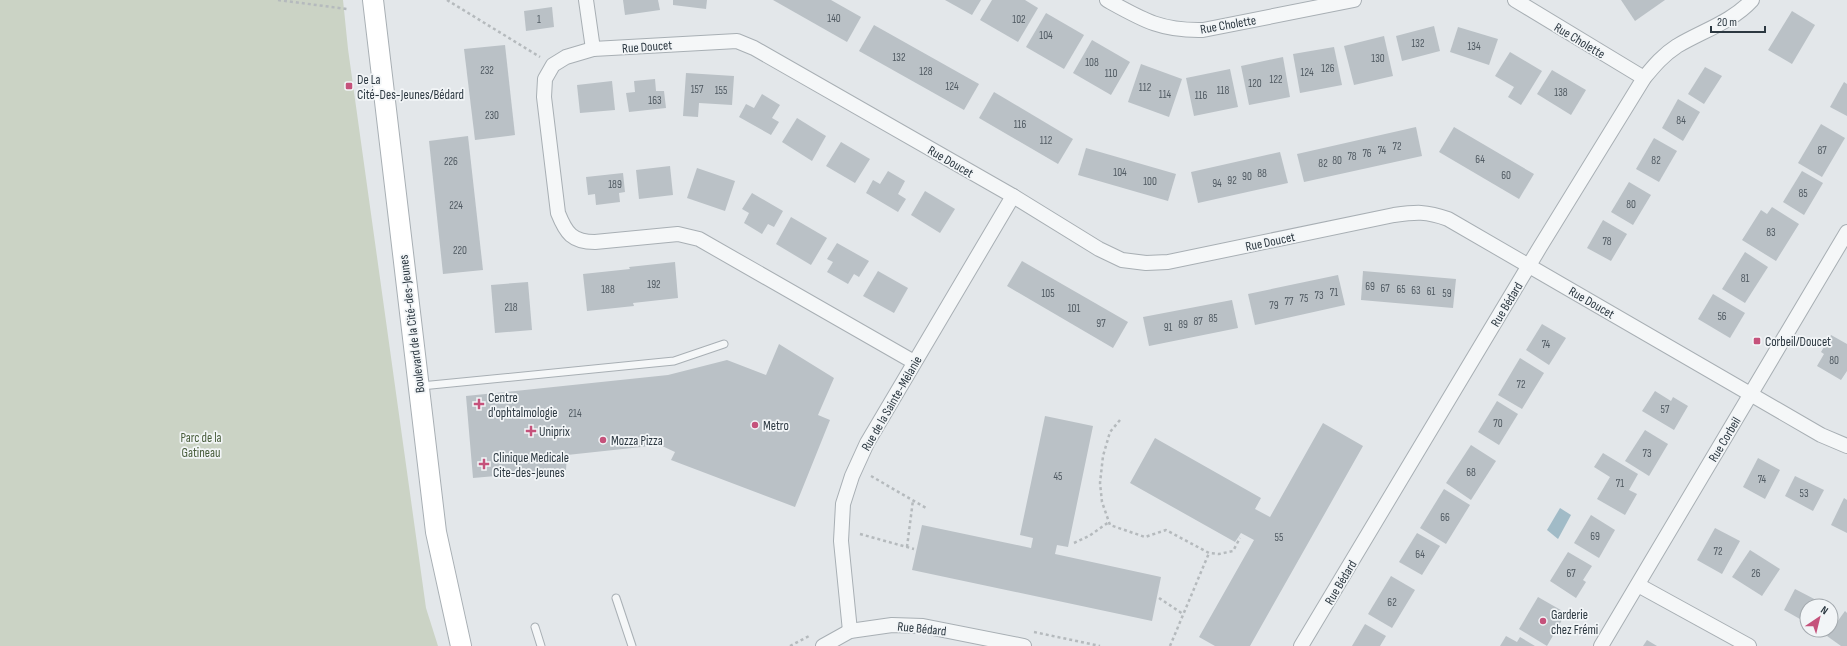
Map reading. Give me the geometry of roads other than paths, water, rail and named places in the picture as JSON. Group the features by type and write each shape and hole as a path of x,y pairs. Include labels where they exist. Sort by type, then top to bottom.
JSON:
{"street":[{"name":"Boulevard de la Cité-des-Jeunes","path":"373,0 436,532 461,646"},
{"path":"586,0 592,50"},
{"name":"Rue Cholette","path":"1107,0 1144,21 1164,28 1185,30 1203,30 1354,0"},
{"name":"Rue Cholette","path":"1515,0 1644,78"},
{"name":"Rue Bédard","path":"1301,646 1529,265 1644,78 1658,61 1676,47 1730,19 1745,8 1752,0"},
{"name":"Rue Doucet","path":"914,362 694,238 678,234 582,242 571,236 563,226 558,213 544,97 545,79 553,65 566,57 592,50 737,41 759,51 1013,196 1099,249 1122,260 1146,263 1168,262 1394,215 1414,212 1430,213 1448,219 1821,435 1847,446"},
{"name":"Rue de la Sainte-Mélanie","path":"850,630 841,541 843,504 852,476 867,443 1013,196"},
{"name":"Rue Corbeil","path":"1601,646 1847,232"},
{"path":"1638,585 1749,646"},
{"name":"Rue Bédard","path":"823,646 850,630 892,625 923,626 1024,646"}],"lane":[{"path":"419,386 674,360 724,344"},
{"path":"616,598 632,646"},
{"path":"535,627 541,646"}],"water":[{"path":"1560,508 1571,515 1558,539 1547,530"}],"place":[{"name":"De La Cité-Des-Jeunes/Bédard","path":"349,86"},
{"name":"Corbeil/Doucet","path":"1757,341"},
{"name":"Centre d'ophtalmologie","path":"479,404"},
{"name":"Metro","path":"755,425"},
{"name":"Uniprix","path":"531,431"},
{"name":"Mozza Pizza","path":"603,440"},
{"name":"Clinique Medicale Cite-des-Jeunes","path":"484,464"},
{"name":"Garderie chez Frémi","path":"1543,621"}],"park label":[{"name":"Parc de la Gatineau","path":"201,444"}]}
